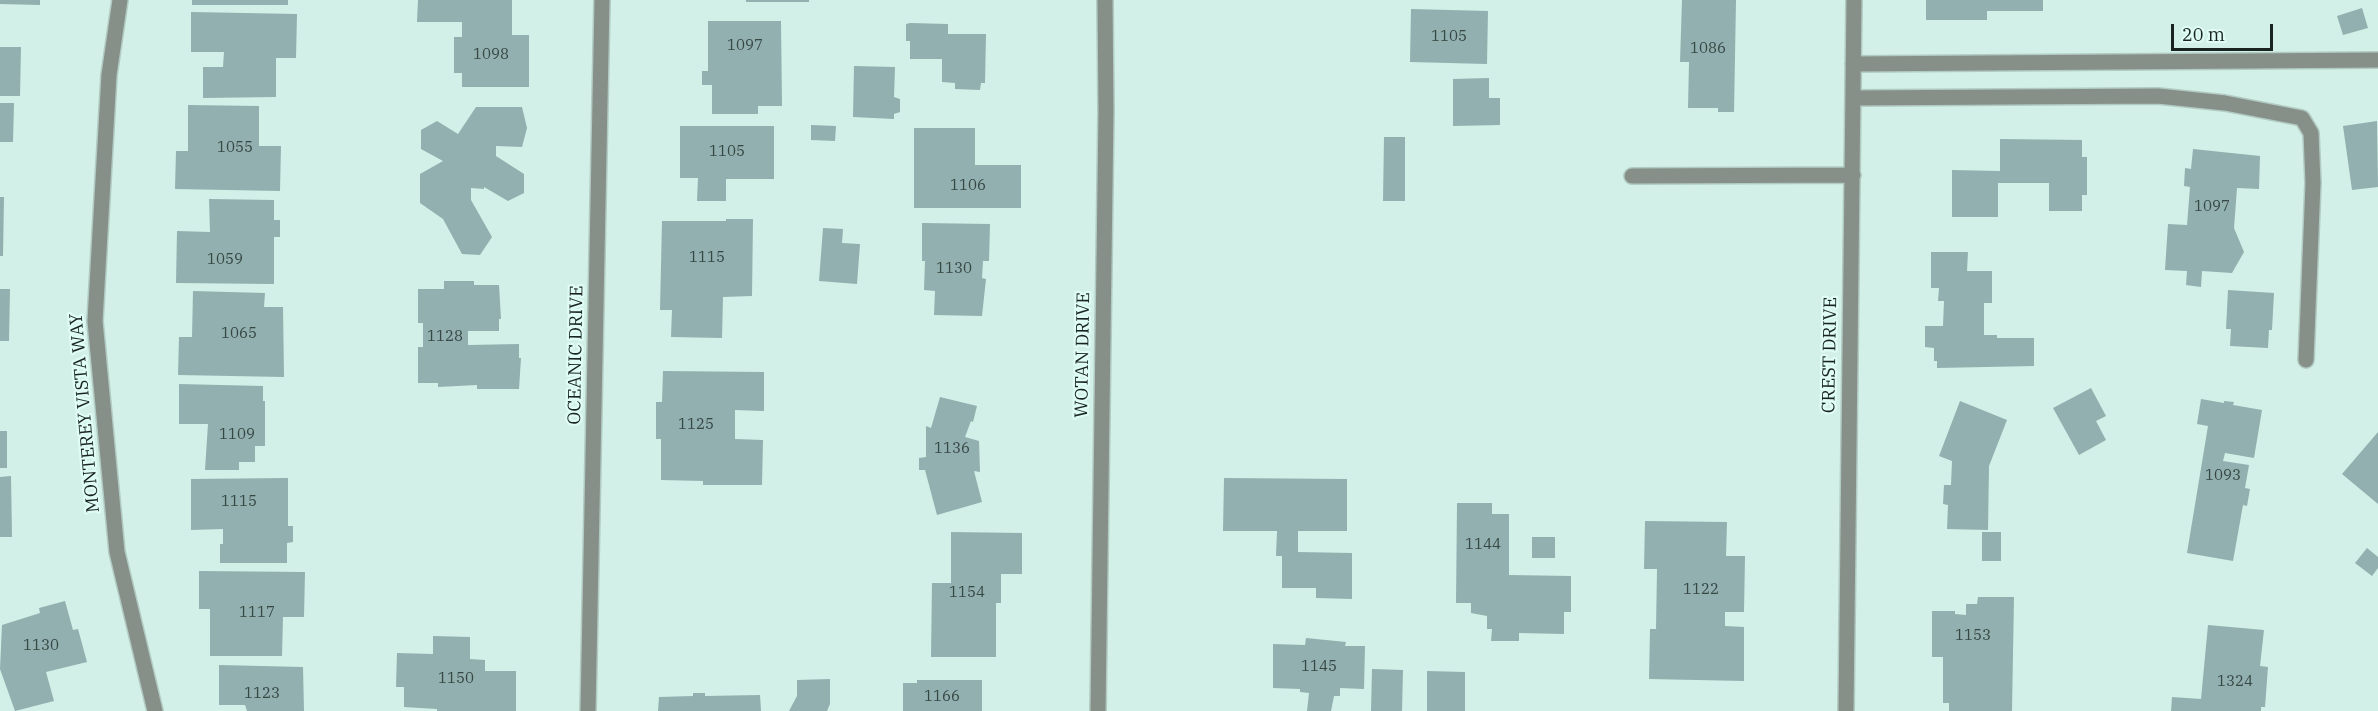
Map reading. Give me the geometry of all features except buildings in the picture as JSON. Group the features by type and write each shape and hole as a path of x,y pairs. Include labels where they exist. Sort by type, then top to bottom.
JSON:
{"street":[{"name":"MONTEREY VISTA WAY","path":"120,0 110,75 95,321 117,552 155,711"},
{"name":"OCEANIC DRIVE","path":"588,711 602,0"},
{"name":"WOTAN DRIVE","path":"1098,711 1106,0"},
{"name":"CREST DRIVE","path":"1846,711 1854,0"},
{"path":"1853,64 2378,60"},
{"path":"1853,98 2158,96 2224,103 2302,118 2311,133 2313,183 2306,360"},
{"path":"1632,176 1853,175"}]}
